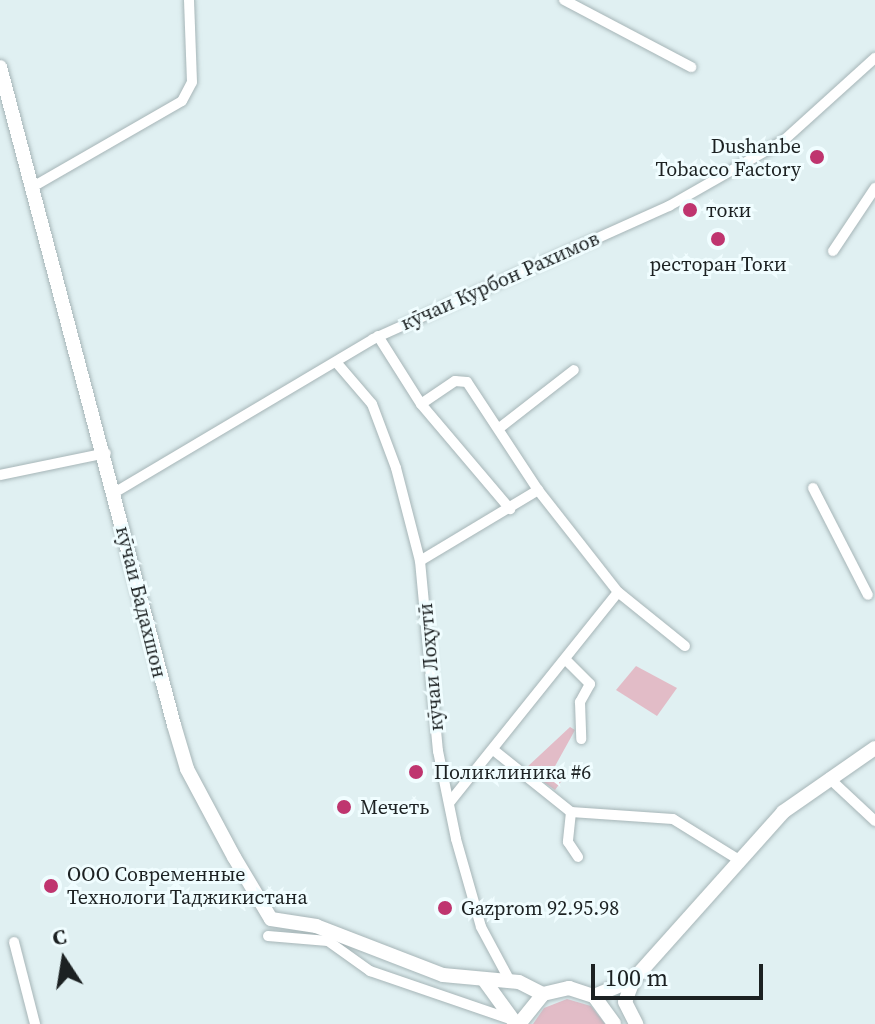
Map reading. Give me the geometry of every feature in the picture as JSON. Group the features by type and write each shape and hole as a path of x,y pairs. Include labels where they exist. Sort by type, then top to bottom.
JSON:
{"main road":[{"name":"кӯчаи Бадахшон","path":"0,67 36,185 187,769 271,919 316,926 476,980 510,981 543,994"},
{"path":"636,1024 625,1002 633,980 736,858 829,778 858,756 875,748"},
{"path":"476,980 516,1023 543,994 569,988 594,996 611,1018 628,1024"},
{"path":"594,996 633,980"}],"street":[{"path":"36,185 182,101 192,82 189,0"},
{"path":"564,0 691,67"},
{"name":"кӯчаи Курбон Рахимов","path":"114,493 378,336 669,206 783,141 875,58"},
{"path":"833,251 875,188"},
{"path":"378,336 421,404 510,509"},
{"name":"кӯчаи Лоҳутӣ","path":"336,362 372,404 420,561 449,803 481,927 510,981"},
{"path":"502,426 574,370"},
{"path":"421,404 462,380 502,426 538,490 618,592 685,646"},
{"path":"0,475 106,453"},
{"path":"813,488 868,595"},
{"path":"420,561 538,490"},
{"path":"449,803 496,752 618,592"},
{"path":"566,660 590,684 580,702 581,739"},
{"path":"496,752 571,812 673,819 736,858"},
{"path":"829,778 875,821"},
{"path":"571,812 568,842 578,857"},
{"path":"268,936 328,941 370,971 516,1023"},
{"path":"14,942 35,1024"}],"shaded area":[{"path":"636,666 677,688 657,716 616,690"},
{"path":"570,727 575,730 554,768 566,775 555,790 525,769"},
{"path":"567,999 591,1006 605,1024 533,1024 544,1008"}],"place":[{"name":"Dushanbe Tobacco Factory","path":"817,157"},
{"name":"токи","path":"690,210"},
{"name":"ресторан Токи","path":"718,239"},
{"name":"Поликлиника #6","path":"416,772"},
{"name":"Мечеть","path":"344,807"},
{"name":"ООО Современные Технологи Таджикистана","path":"51,886"},
{"name":"Gazprom 92.95.98","path":"445,908"}]}
